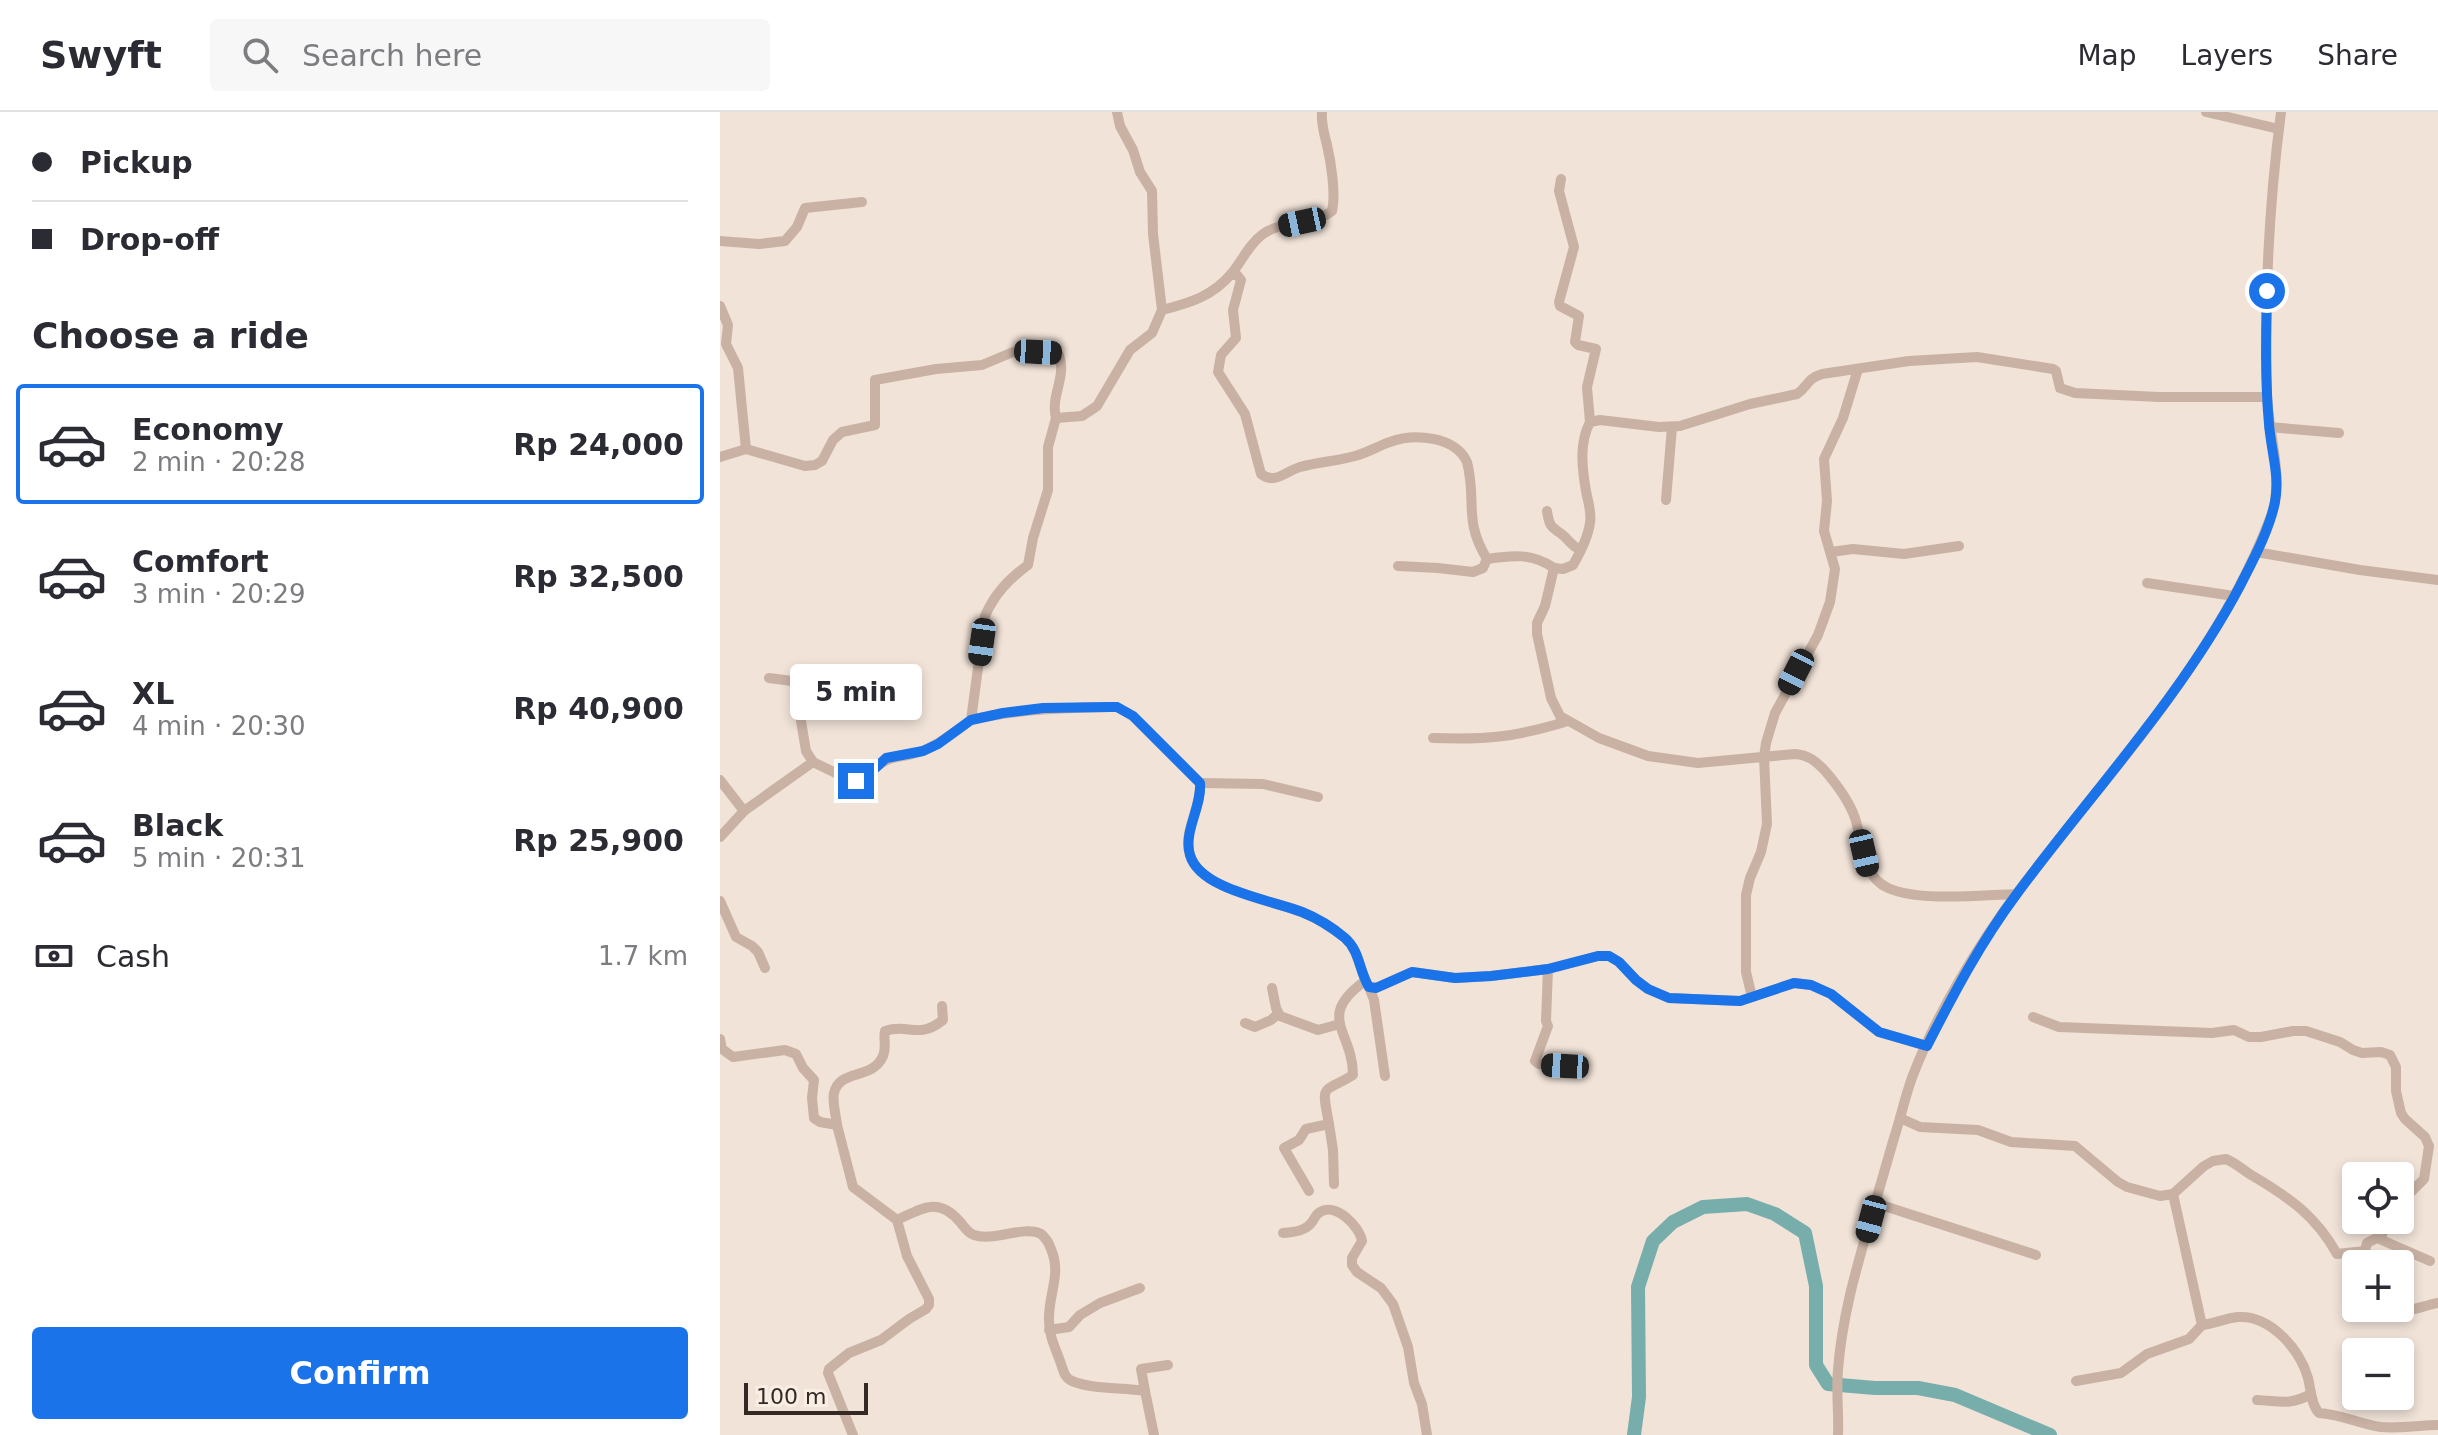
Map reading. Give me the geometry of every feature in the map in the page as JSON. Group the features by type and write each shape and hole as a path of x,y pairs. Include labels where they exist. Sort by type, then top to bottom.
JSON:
{"street":[{"path":"1056,418 1082,416 1097,406 1130,350 1152,333 1162,310 1153,234 1152,191 1140,172 1117,112"},
{"path":"1162,310 1203,298 1231,275 1260,236 1275,229 1324,217 1332,211 1334,198 1322,112"},
{"path":"2206,112 2279,129"},
{"path":"1838,1435 1838,1372 1845,1317 1909,1086 1927,1046 1961,980 2016,894 2116,770 2206,644 2234,596 2273,511 2277,491 2267,397 2267,268 2281,112"},
{"path":"1487,559 1534,557 1554,568 1571,567 1590,527 1583,463 1585,435 1590,422 1587,387 1596,349 1575,342 1580,318 1578,314 1560,306 1559,302 1574,247 1559,191 1561,179"},
{"path":"720,241 781,243 789,239 805,208 862,202"},
{"path":"1231,275 1237,275 1241,280 1233,310 1237,333 1234,342 1221,355 1218,372 1245,414 1261,474 1276,479 1299,468 1359,455 1388,442 1412,437 1454,446 1467,462 1473,530 1487,559"},
{"path":"720,306 728,325 726,344 738,368 746,449"},
{"path":"720,457 746,449 805,466 815,465 822,461 833,440 842,432 875,425 875,380 936,369 982,365 1013,352 1059,355 1062,369 1053,403 1056,418 1048,447 1048,490 1028,565 1009,580 991,602 985,616 971,720"},
{"path":"1590,422 1604,420 1672,427 1797,394 1808,380 1816,376 1909,361 1984,357 2053,369 2060,388 2075,393 2267,397"},
{"path":"1752,997 1746,972 1746,895 1767,824 1764,757 1775,713 1826,617 1834,585 1835,569 1824,531 1827,501 1824,459 1843,418 1858,369"},
{"path":"1666,500 1672,427"},
{"path":"2269,427 2339,433"},
{"path":"1547,511 1552,528 1580,550"},
{"path":"1831,552 1853,549 1904,554 1959,546"},
{"path":"2256,552 2438,580"},
{"path":"1398,566 1473,572 1483,568 1487,559"},
{"path":"1554,568 1545,606 1537,623 1537,634 1554,706 1568,721 1611,744 1648,756 1698,763 1802,755 1819,765 1838,785 1855,816 1868,869 1886,888 1935,896 2016,894"},
{"path":"2147,583 2234,596"},
{"path":"769,678 792,681 795,685 806,751 813,762 848,779 864,779 886,758 930,748 971,720 1043,708 1117,707 1133,716 1200,783 1263,784 1318,797"},
{"path":"1433,738 1501,738 1568,721"},
{"path":"721,834 744,811 813,762"},
{"path":"720,780 744,811"},
{"path":"1200,783 1200,796 1188,842 1192,861 1202,874 1217,884 1305,913 1352,945 1374,1000 1385,1076"},
{"path":"720,901 736,937 758,952 765,968"},
{"path":"1334,1184 1326,1091 1354,1073 1340,1024 1342,1001 1351,991 1367,984 1376,988 1412,972 1466,978 1548,969 1609,956 1636,980 1658,995 1669,998 1729,1001 1794,983 1811,985 1831,994 1879,1032 1927,1046"},
{"path":"1548,969 1548,1026 1535,1061 1565,1066"},
{"path":"1272,988 1278,1014"},
{"path":"853,1435 829,1369 849,1353 881,1340 929,1305 926,1290 907,1256 897,1220 853,1187 837,1125 835,1089 847,1078 867,1073 880,1062 886,1046 885,1031 903,1029 914,1032 930,1028 943,1020 942,1006"},
{"path":"1278,1014 1318,1030 1340,1024"},
{"path":"1245,1023 1255,1027 1278,1014"},
{"path":"2033,1017 2059,1027 2212,1033 2234,1030 2249,1037 2306,1031 2362,1053 2390,1055 2396,1067 2396,1091 2401,1113 2425,1137 2429,1146 2424,1179 2414,1189"},
{"path":"720,1039 722,1049 733,1057 792,1051 814,1080 814,1118 837,1125"},
{"path":"1900,1118 1920,1127 1978,1130 2011,1142 2075,1146 2109,1176 2127,1187 2160,1196 2173,1194 2204,1166 2226,1159 2308,1215 2327,1235 2338,1255 2342,1254"},
{"path":"1309,1191 1284,1153 1284,1148 1299,1140 1306,1129 1329,1124"},
{"path":"2173,1194 2202,1325"},
{"path":"1875,1203 2036,1255"},
{"path":"897,1220 923,1208 936,1206 953,1214 972,1235 1033,1232 1041,1235 1050,1247 1057,1270 1049,1306 1049,1330 1068,1379 1089,1385 1145,1391"},
{"path":"1283,1233 1307,1227 1319,1213 1328,1210 1341,1214 1358,1230 1362,1241 1352,1258 1352,1265 1381,1288 1393,1304 1408,1347 1427,1435"},
{"path":"2365,1250 2367,1243 2382,1234"},
{"path":"2377,1238 2430,1261"},
{"path":"1049,1330 1069,1327 1080,1315 1100,1303 1140,1288"},
{"path":"2414,1308 2438,1303"},
{"path":"2076,1381 2121,1373 2147,1354 2189,1339 2202,1325 2240,1317 2256,1320 2276,1332 2298,1354 2315,1409 2319,1413 2341,1415 2378,1431 2438,1425"},
{"path":"1154,1435 1141,1369 1168,1365"},
{"path":"2257,1400 2282,1403 2311,1394"}],"waterway":[{"path":"1634,1435 1639,1397 1638,1287 1653,1241 1673,1222 1703,1207 1747,1204 1775,1214 1805,1233 1816,1286 1816,1365 1828,1384 1918,1388 1955,1395 2050,1435"}],"route":[{"path":"856,781 864,779 886,758 923,751 971,720 1043,708 1117,707 1133,716 1200,783 1188,852 1202,874 1217,884 1305,913 1334,930 1352,945 1369,987 1376,988 1412,972 1455,978 1491,976 1548,969 1609,956 1648,989 1669,998 1740,1001 1794,983 1811,985 1831,994 1879,1032 1927,1046 1961,980 2016,894 2116,770 2198,657 2249,568 2273,511 2277,491 2267,397 2267,291"}]}
